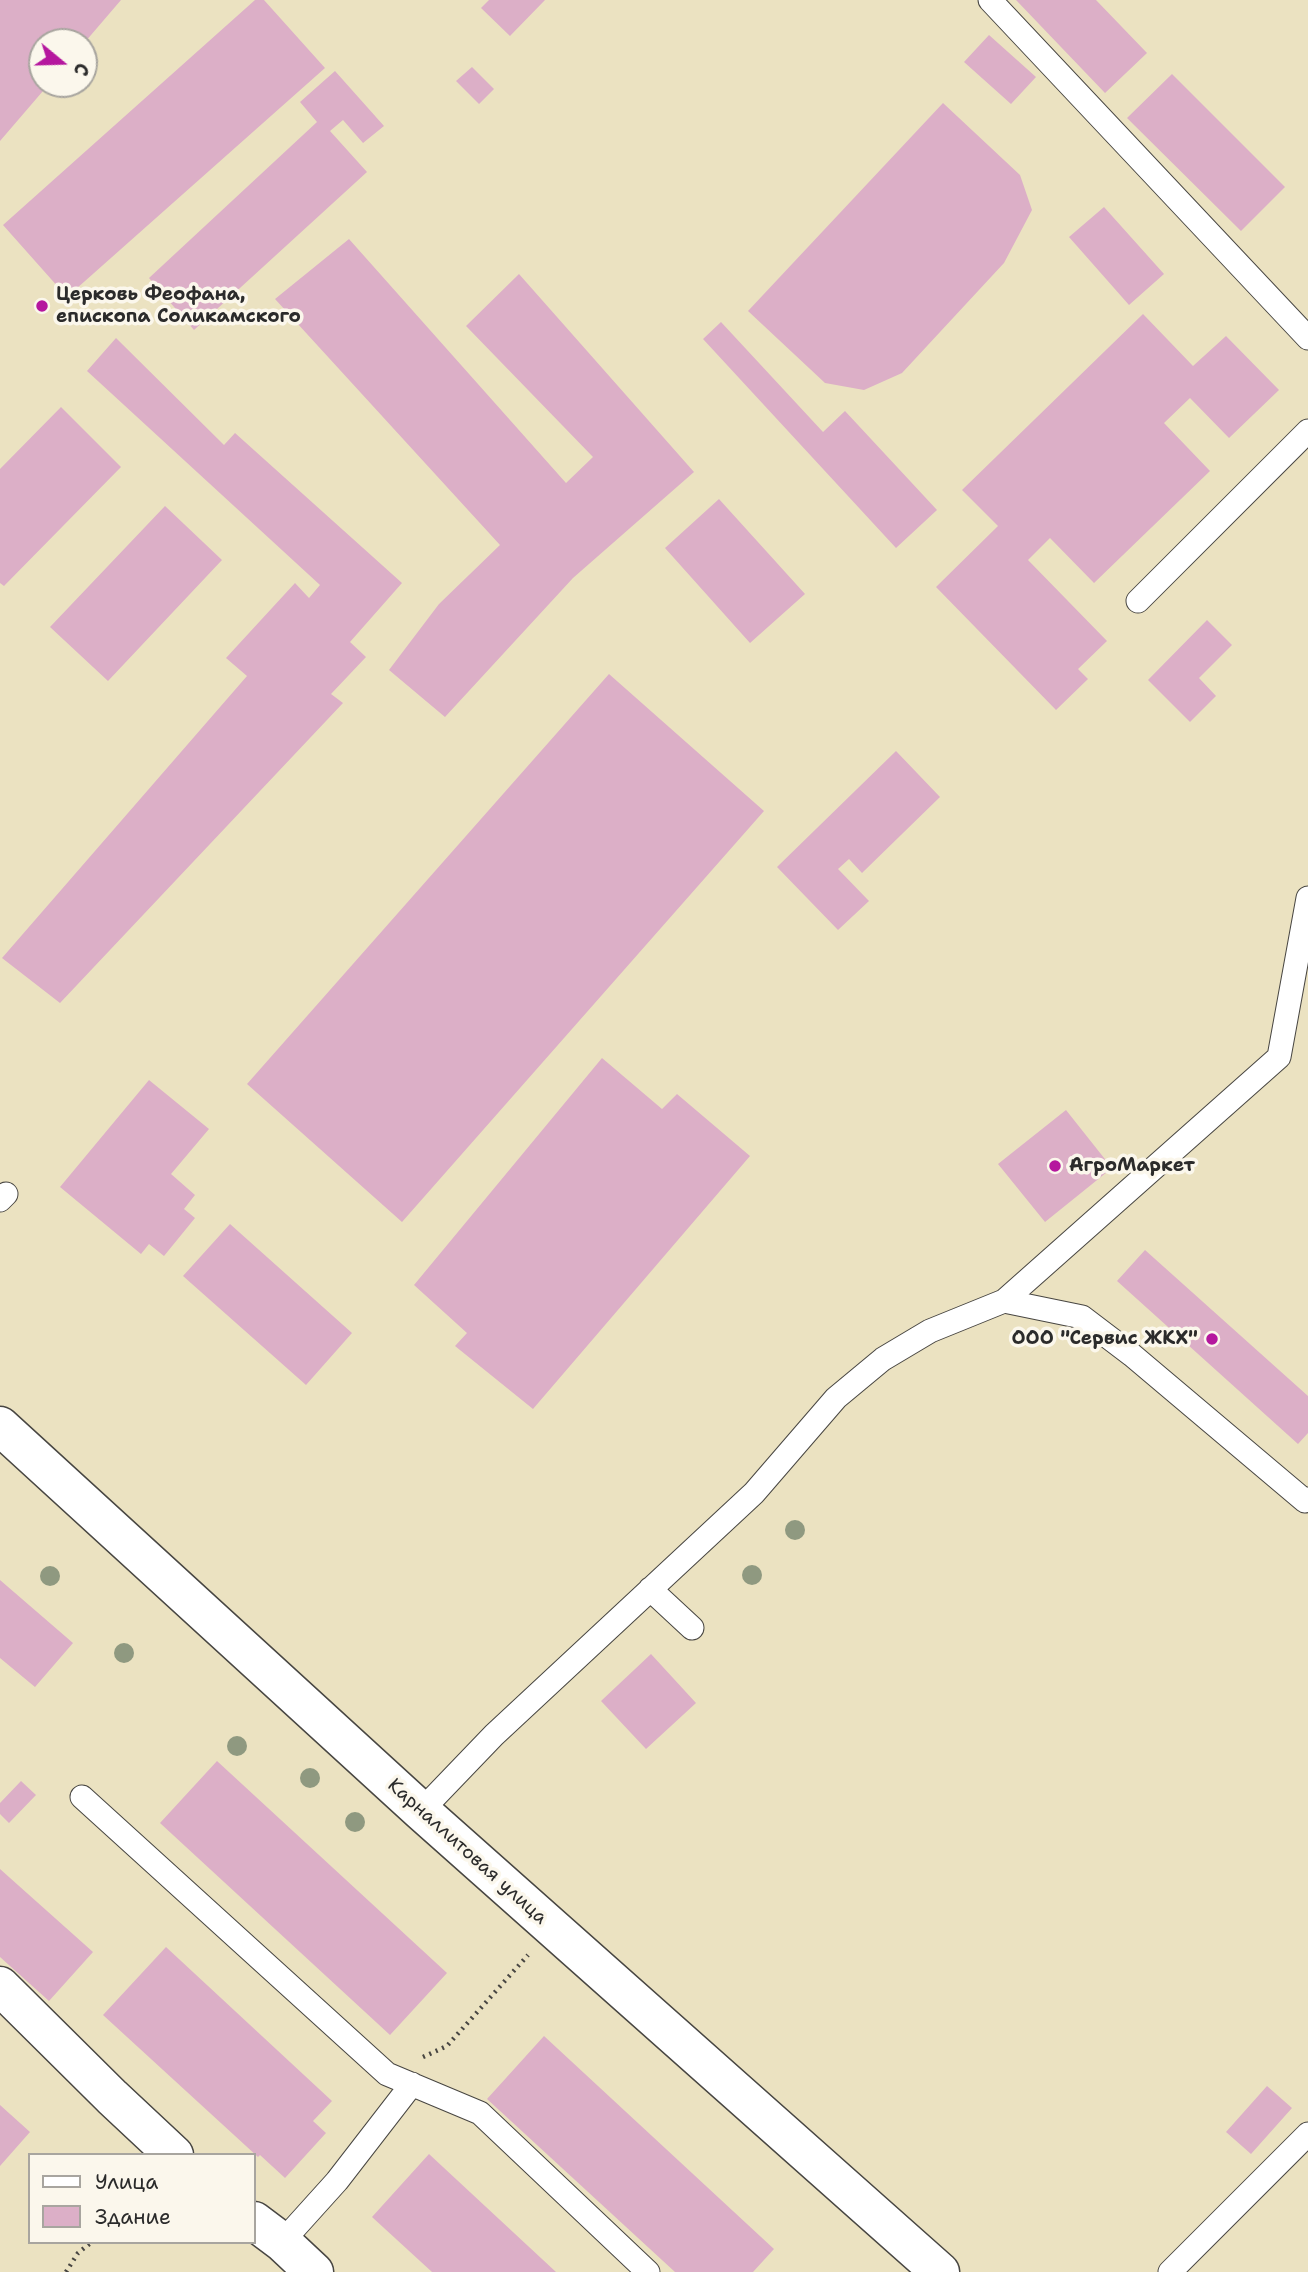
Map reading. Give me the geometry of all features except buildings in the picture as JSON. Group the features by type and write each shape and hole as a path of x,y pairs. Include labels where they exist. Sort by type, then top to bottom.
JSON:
{"street":[{"name":"Карналлитовая улица","path":"0,1426 421,1811 939,2272"},
{"path":"0,1986 111,2097 172,2153"},
{"path":"268,2232 314,2272"}],"lane":[{"path":"990,0 1308,338"},
{"path":"1138,601 1308,431"},
{"path":"421,1811 494,1735 754,1493 836,1398 883,1359 930,1331 1004,1301 1279,1057 1308,898"},
{"path":"1004,1301 1082,1317 1132,1355 1305,1501 1308,1499"},
{"path":"650,1590 692,1628"},
{"path":"82,1797 387,2074 480,2113 648,2272"},
{"path":"268,2232 337,2181 412,2084"},
{"path":"1170,2272 1308,2134"}],"path":[{"path":"387,2074 447,2046 552,1927"},
{"path":"66,2272 78,2253 89,2244"}],"place":[{"name":"Церковь Феофана, епископа Соликамского","path":"42,306"},
{"name":"АгроМаркет","path":"1055,1166"},
{"name":"ООО \"Сервис ЖКХ\"","path":"1212,1339"}]}
